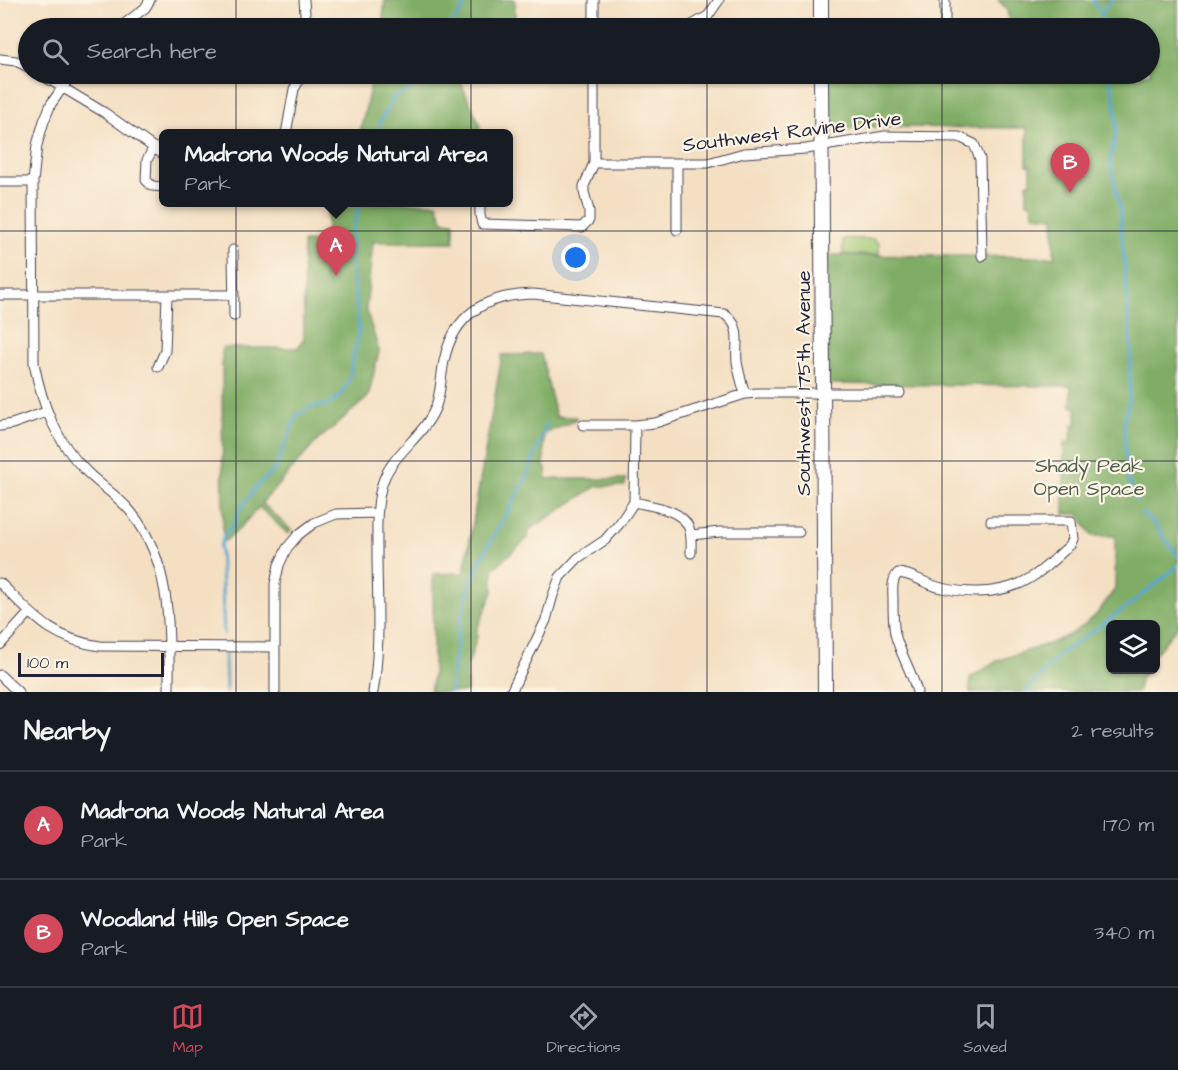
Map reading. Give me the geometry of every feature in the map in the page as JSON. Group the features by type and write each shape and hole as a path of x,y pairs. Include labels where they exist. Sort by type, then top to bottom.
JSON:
{"main road":[{"path":"821,0 821,18"},
{"name":"Southwest 175th Avenue","path":"821,84 825,692"}],"street":[{"path":"132,18 145,8 150,0"},
{"path":"304,0 305,18"},
{"path":"594,0 594,18"},
{"path":"704,18 719,0"},
{"path":"945,0 945,18"},
{"path":"0,59 18,62"},
{"path":"57,84 105,113 159,151"},
{"path":"64,84 44,121 33,182 34,363 46,412 68,449 87,472 131,512 147,537 159,563 166,592 169,692"},
{"path":"287,129 294,89 297,84"},
{"path":"480,207 482,224 582,226 589,220 584,186 594,163 594,84"},
{"name":"Southwest Ravine Drive","path":"594,163 708,164 744,153 821,147 892,135 959,137 974,144 980,159 982,256"},
{"path":"154,147 147,160 146,180 152,186 159,187"},
{"path":"677,164 677,230"},
{"path":"0,182 33,182"},
{"path":"233,250 234,316"},
{"path":"373,692 377,663 377,513 381,486 392,463 424,428 436,405 444,360 456,329 474,310 494,298 514,294 533,294 724,314 736,326 738,333 737,359 745,394"},
{"path":"0,295 234,295"},
{"path":"158,367 165,351 167,295"},
{"path":"583,425 655,423 745,394 766,392 900,393"},
{"path":"0,426 46,412"},
{"path":"511,692 546,621 560,577 578,558 605,540 620,523 634,501 635,425"},
{"path":"634,501 680,517 689,527 691,553"},
{"path":"275,692 274,584 287,548 298,535 314,523 336,514 377,513"},
{"path":"917,692 912,673 896,636 893,584 898,573 907,574 940,588 966,593 982,593 1001,589 1036,575 1070,545 1073,539 1071,522 991,521"},
{"path":"691,535 720,532 799,532"},
{"path":"0,583 56,634 78,643 100,646 274,647"},
{"path":"0,645 30,612"},
{"path":"0,675 18,692"}],"green space":[{"path":"385,0 515,0 515,18 383,18"},
{"name":"Shady Peak Open Space","path":"998,0 1178,0 1178,626 1160,648 1160,620 1106,620 1106,674 1144,674 1137,692 970,692 970,678 999,660 1054,642 1073,633 1096,615 1115,589 1115,536 1092,536 1079,514 1064,514 1064,442 1071,442 1072,425 1076,425 1076,407 1071,407 1071,386 828,384 827,255 1054,257 1054,217 1033,215 1032,203 1027,203 1027,183 1031,183 1031,166 1027,165 1027,128 873,127 846,131 840,126 827,126 827,84 1160,84 1160,18 1009,18 1006,8"},
{"path":"371,84 462,84 480,125 480,129 361,129"},
{"path":"327,207 438,207 443,221 454,222 454,242 373,242 366,309 379,351 368,397 317,441 262,503 291,530 288,534 259,507 234,534 223,542 222,348 298,348 304,338 303,242 327,242"},
{"path":"843,239 874,239 879,244 879,255 843,255"},
{"path":"541,354 556,417 576,417 576,420 544,434 546,479 626,479 625,486 597,486 529,530 528,538 493,569 493,592 477,629 477,637 467,668 467,692 430,692 433,674 433,574 464,573 502,355"}],"waterway":[{"path":"457,18 468,0"},
{"path":"1092,0 1102,18"},
{"path":"1101,13 1112,0"},
{"path":"379,129 380,122 394,97 410,90 416,84"},
{"path":"1111,84 1116,109 1116,133 1110,161 1120,210 1131,348 1129,401 1124,421 1125,448 1127,477 1136,501"},
{"path":"224,633 220,546 226,532 235,524 238,513 255,488 275,469 297,415 311,407 328,405 340,396 349,380 359,329 351,261 352,232 360,207"},
{"path":"450,692 459,626 470,582 525,481 547,424"},
{"path":"1142,513 1152,521 1178,556"},
{"path":"1025,692 1059,655 1128,606 1178,566"},
{"path":"225,655 226,692"}],"place":[{"name":"Woodland Hills Open Space","path":"1070,193"},
{"name":"Madrona Woods Natural Area","path":"336,276"}]}
